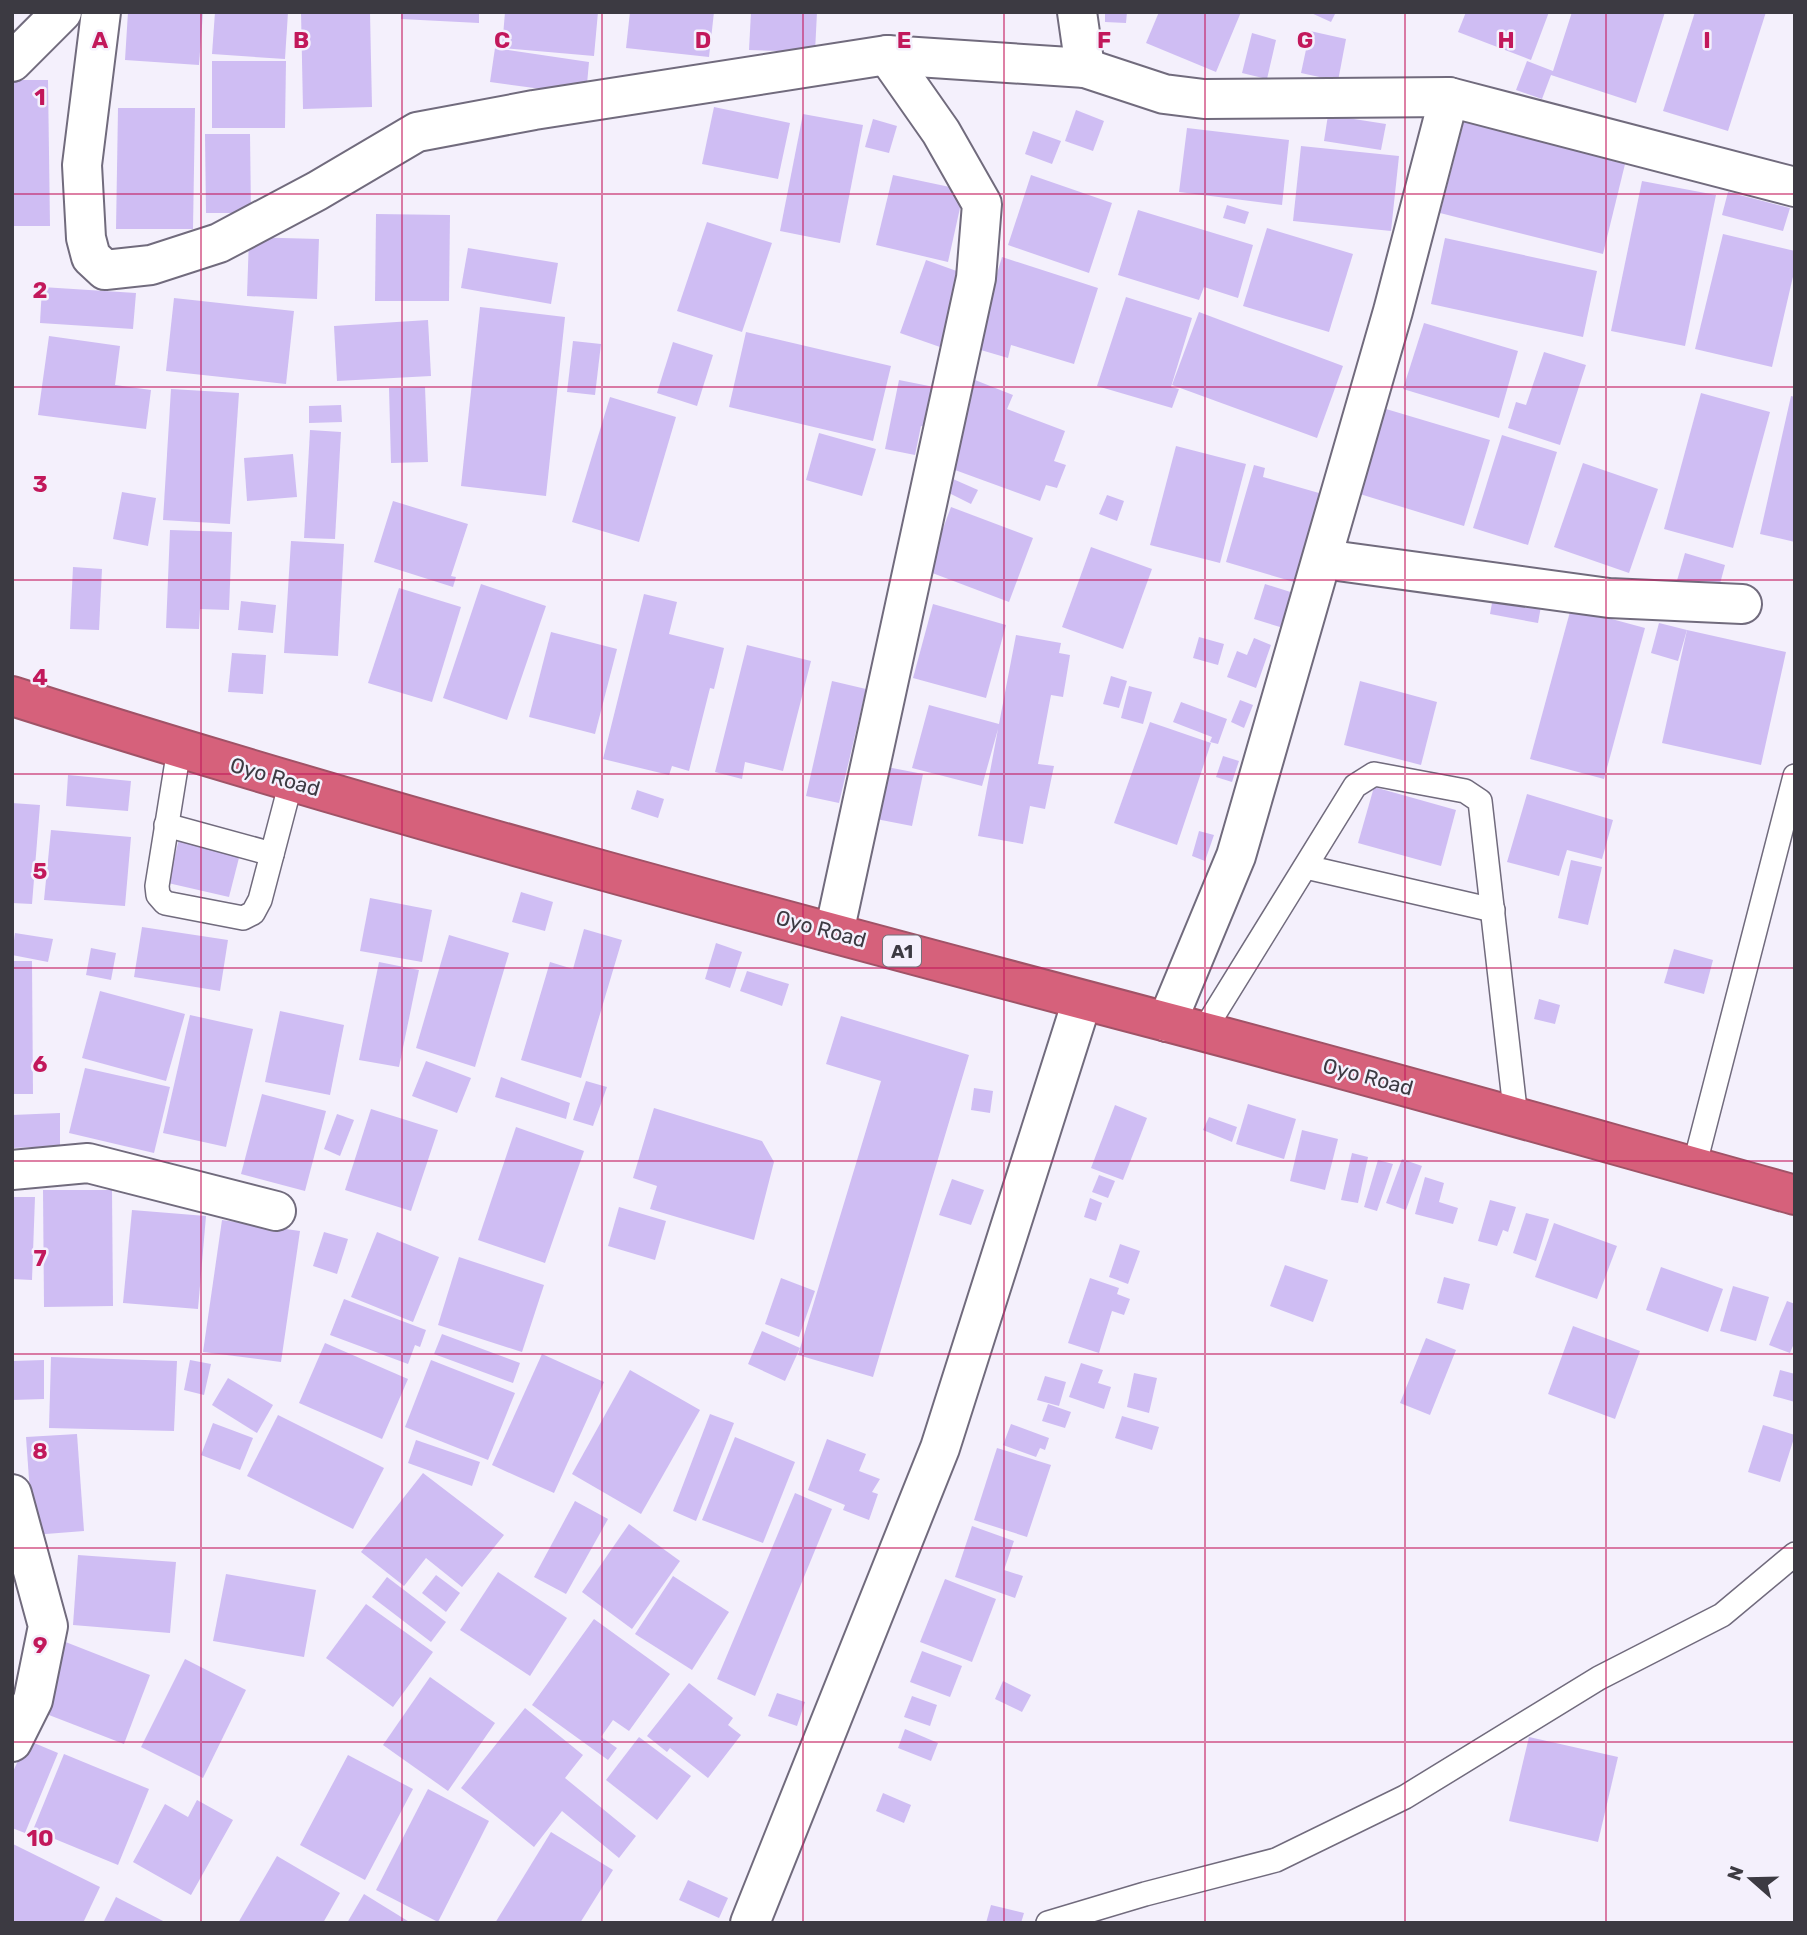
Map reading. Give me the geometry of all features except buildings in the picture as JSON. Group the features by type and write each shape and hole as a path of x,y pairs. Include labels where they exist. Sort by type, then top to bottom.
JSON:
{"highway":[{"name":"Oyo Road","path":"12,696 179,749 538,853 1795,1195"}],"street":[{"path":"12,62 62,12"},
{"path":"101,12 82,164 86,238 91,257 105,270 151,265 219,243 317,191 417,132 534,110 887,55 1085,68 1164,94 1204,99 1449,97 1795,187"},
{"path":"1077,12 1085,68"},
{"path":"834,933 976,278 982,204 941,132 887,55"},
{"path":"1167,1022 1236,856 1393,311 1449,97"},
{"path":"1323,559 1609,598 1742,604"},
{"path":"750,1923 940,1448 1082,1001"},
{"path":"12,1170 88,1163 276,1211"},
{"path":"12,1494 48,1626 33,1700 12,1742"}],"lane":[{"path":"179,749 157,886 158,895 165,903 243,918 253,913 260,900 292,782"},
{"path":"1203,1032 1355,786 1374,774 1465,791 1480,801 1516,1118"},
{"path":"1694,1167 1795,776"},
{"path":"166,825 272,853"},
{"path":"1306,867 1493,910"},
{"path":"1048,1923 1145,1894 1276,1860 1405,1797 1599,1678 1722,1615 1795,1554"}]}
